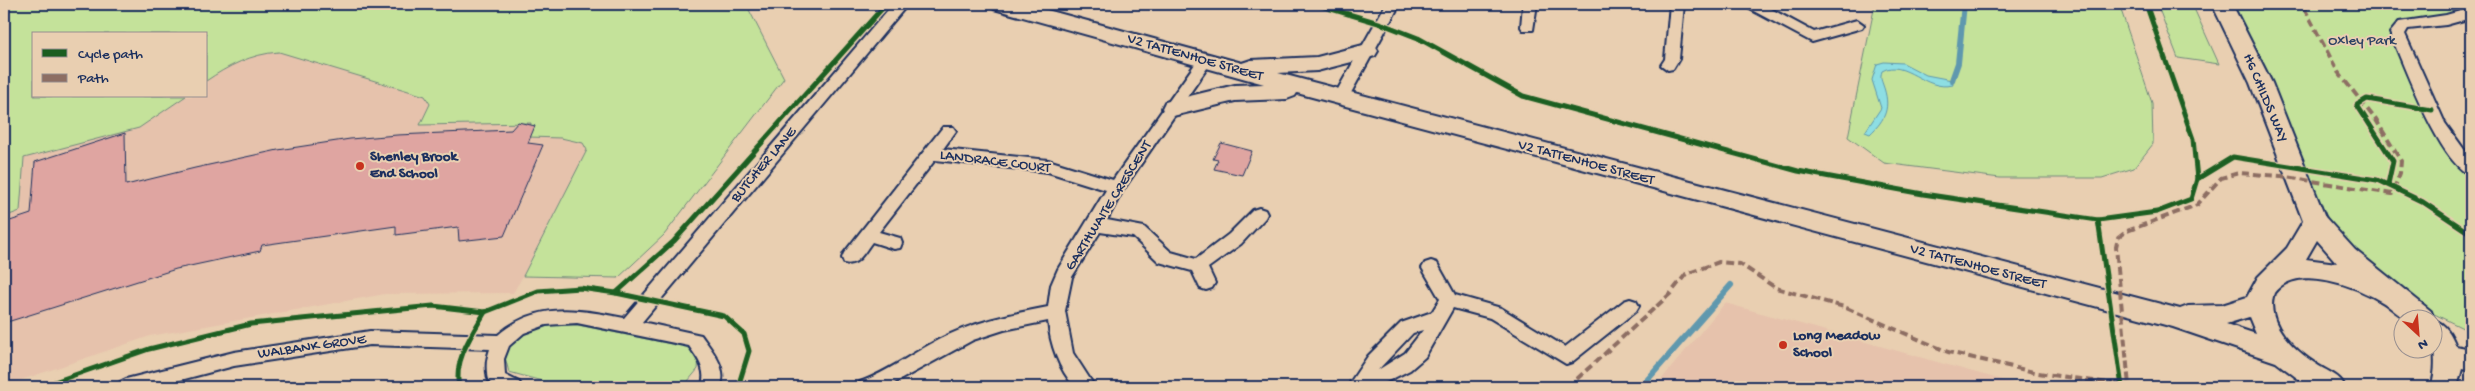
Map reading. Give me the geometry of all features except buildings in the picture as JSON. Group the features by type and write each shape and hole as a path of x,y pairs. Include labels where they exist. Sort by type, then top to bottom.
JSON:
{"street":[{"name":"BUTCHER LANE","path":"628,326 901,4"},
{"name":"V2 TATTENHOE STREET","path":"1001,4 1341,98 2174,317 2286,356"},
{"path":"1341,98 1393,4"},
{"path":"1528,27 1530,4"},
{"path":"1668,65 1672,59 1677,4"},
{"path":"1751,4 1812,38 1857,25"},
{"name":"H6 CHILDS WAY","path":"2222,4 2261,83 2311,210 2346,257 2394,296"},
{"path":"2471,13 2446,20 2404,25 2397,34 2440,125 2457,156 2471,169"},
{"path":"1216,64 1317,64 1367,51"},
{"name":"GARTHWAITE CRESCENT","path":"1086,387 1080,382 1060,342 1055,313 1060,284 1074,256 1096,226 1116,187 1173,108 1216,64"},
{"path":"1173,108 1235,93 1312,90"},
{"name":"LANDRACE COURT","path":"850,258 948,131"},
{"name":"LANDRACE COURT","path":"931,154 1048,166 1116,187"},
{"path":"2311,210 2296,256 2264,292 2261,320 2286,356 2321,383"},
{"path":"1198,266 1235,239 1259,214"},
{"path":"1096,226 1138,231 1166,257 1198,266 1206,283"},
{"path":"868,234 894,243"},
{"path":"1431,268 1449,300 1495,313 1566,357 1630,306"},
{"name":"V2 TATTENHOE STREET","path":"2174,317 2222,315 2264,292 2286,272 2318,270 2337,273 2365,282 2394,296"},
{"path":"2394,296 2409,308"},
{"path":"1356,387 1392,374 1424,346 1436,318 1449,300"},
{"path":"866,387 885,382 954,341 999,323 1055,313"},
{"path":"513,387 496,379 495,359 502,342 518,328 545,318 577,316 695,340 711,364 717,386"},
{"name":"WALBANK GROVE","path":"126,387 234,359 370,338 502,342"},
{"path":"2442,340 2459,357 2444,387"}],"shaded area":[{"name":"Shenley Brook End School","path":"4,4 746,4 784,78 664,235 618,278 523,276 513,293 385,294 150,336 4,386"},
{"name":"Long Meadow School","path":"1725,303 2027,387 1655,387"}],"green space":[{"path":"4,4 746,4 784,78 664,235 618,278 523,276 587,150 583,143 561,138 528,137 531,123 420,125 430,104 425,96 279,52 249,58 223,70 208,80 208,32 32,32 32,98 183,98 139,128 24,158 20,211 4,217"},
{"path":"1875,4 2119,4 2152,103 2153,144 2134,168 2102,178 2000,178 1884,163 1848,137"},
{"path":"2157,4 2192,4 2219,64 2178,58"},
{"name":"Oxley Park","path":"2233,4 2471,4 2471,13 2446,20 2405,25 2397,34 2457,156 2471,169 2471,332 2442,318 2442,308 2423,308 2371,269 2334,229 2319,202 2298,146"},
{"path":"535,325 578,325 686,347 699,356 698,369 683,387 564,387 509,372 504,354 517,336"}],"water":[{"path":"1884,62 1903,63 1926,75 1952,80 1953,85 1933,84 1899,69 1891,68 1882,71 1881,78 1887,106 1880,123 1870,134 1865,132 1881,108 1872,80 1877,64"}],"waterway":[{"path":"1952,80 1958,63 1964,4"},
{"path":"1641,387 1731,285"}],"marked path":[{"path":"1568,387 1670,294 1686,274 1719,262 1740,264 1776,288 1844,307 1948,352 2038,373 2129,386 2116,247 2118,238 2127,231 2197,205 2221,178 2239,173 2281,176 2392,194 2400,173 2401,161 2376,120 2338,72 2302,4"}],"cycle path":[{"path":"40,387 149,349 251,324 433,306 485,312 538,291 580,288 616,293 674,241 886,4"},
{"path":"1301,4 1318,5 1382,24 1418,38 1523,96 1798,171 1923,194 2098,220 2157,212 2191,199 2197,179 2193,139 2146,4"},
{"path":"2388,184 2393,161 2357,105 2367,99 2432,110"},
{"path":"2197,179 2233,157 2377,180 2423,202 2471,234"},
{"path":"2098,220 2122,387"},
{"path":"616,293 724,316 744,334 749,351 738,387"},
{"path":"459,387 457,379 461,359 470,338 485,312"}],"place":[{"name":"Shenley Brook End School","path":"360,166"},
{"name":"Long Meadow School","path":"1783,345"}]}
